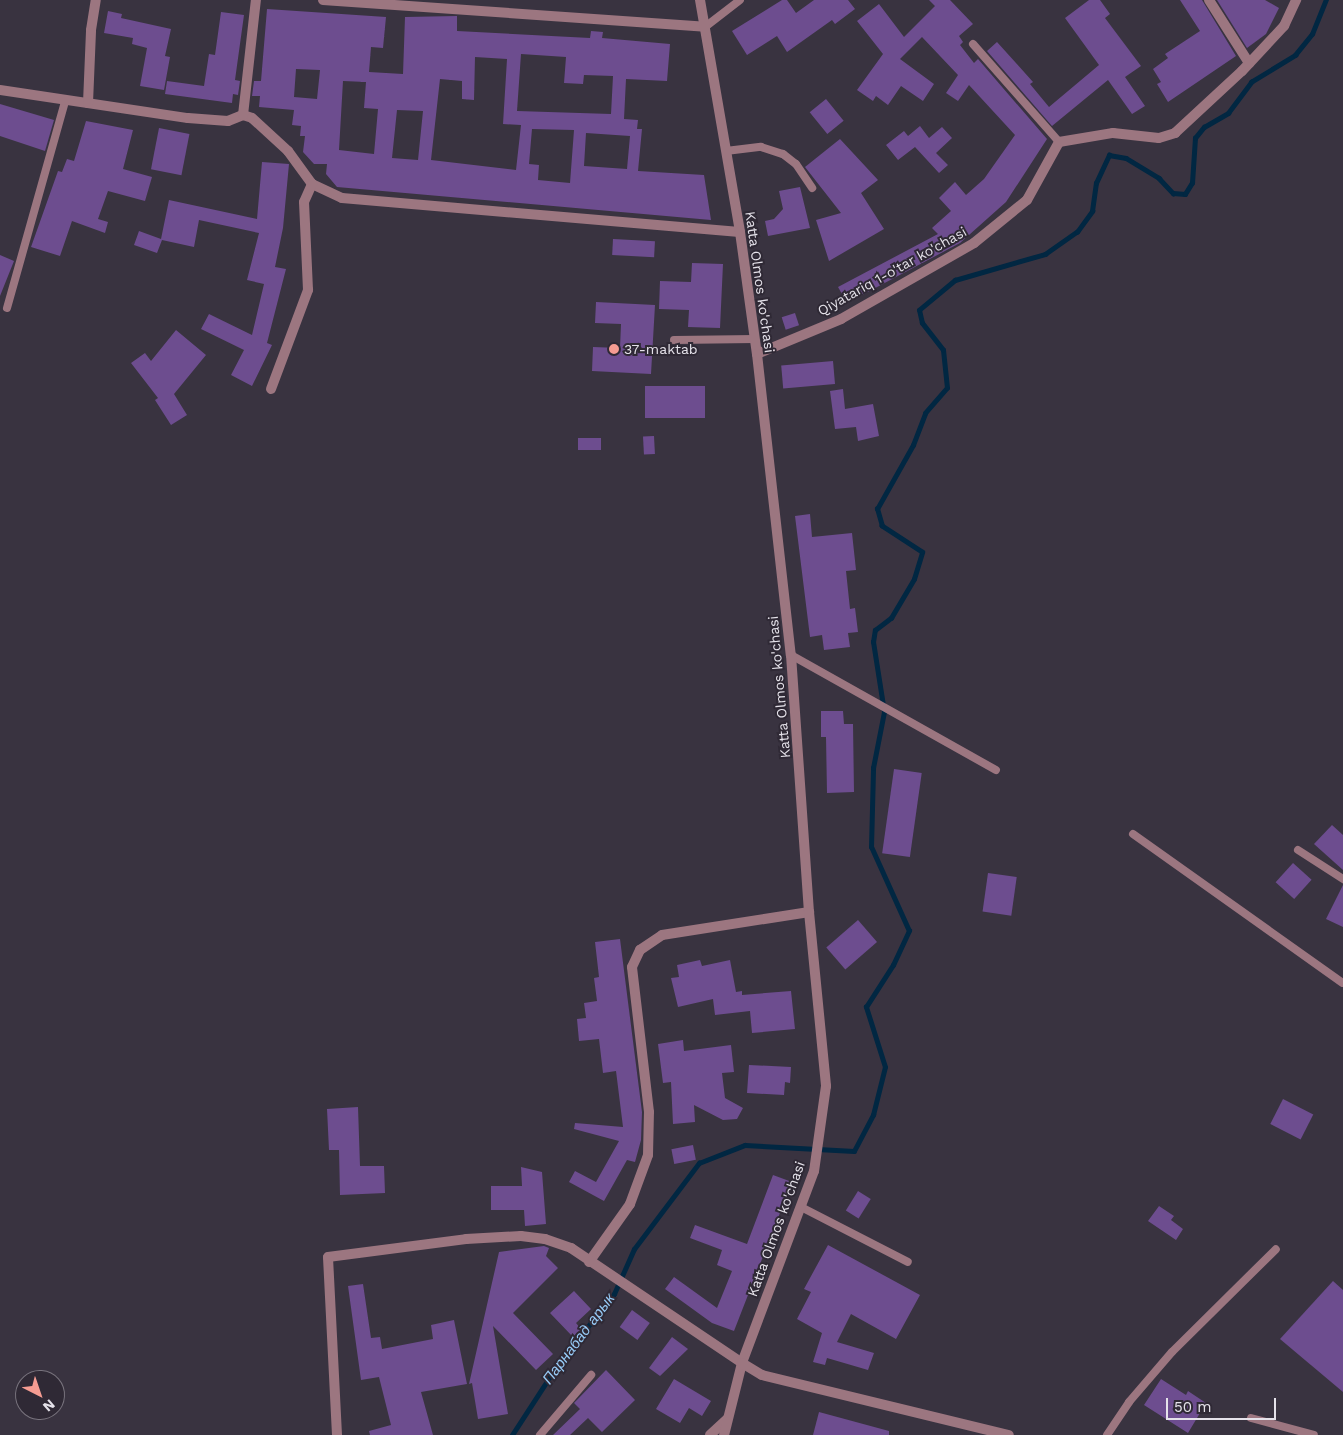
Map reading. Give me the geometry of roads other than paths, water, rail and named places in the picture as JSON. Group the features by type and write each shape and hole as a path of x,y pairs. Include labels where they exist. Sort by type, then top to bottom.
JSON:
{"street":[{"path":"88,103 91,30 96,0"},
{"path":"243,115 256,0"},
{"path":"323,0 705,27"},
{"name":"Katta Olmos ko'chasi","path":"700,0 740,232 757,354 791,655 809,912 826,1086 822,1133 814,1171 742,1363 724,1435"},
{"path":"1209,0 1249,63"},
{"path":"1060,142 1113,132 1159,138 1175,133 1249,63 1284,26 1296,0"},
{"path":"0,90 65,101 228,121 243,115 252,118 288,151 312,184 342,198 740,232"},
{"name":"Qiyatariq 1-o'tar ko'chasi","path":"757,354 841,319 974,242 1026,200 1060,142"},
{"path":"271,389 308,290 304,202 312,184"},
{"path":"589,1262 630,1204 648,1155 649,1112 632,967 640,950 662,935 809,912"},
{"path":"337,1435 328,1257 466,1239 521,1236 559,1243 762,1375 1009,1435"},
{"path":"710,1435 728,1419"}],"lane":[{"path":"705,27 740,0"},
{"path":"973,44 1060,142"},
{"path":"7,308 65,101"},
{"path":"726,151 761,147 783,154 796,164 812,188"},
{"path":"674,340 755,339"},
{"path":"791,655 996,770"},
{"path":"1133,834 1343,983"},
{"path":"1298,850 1343,879"},
{"path":"800,1207 908,1262"},
{"path":"1107,1435 1128,1402 1172,1352 1276,1249"},
{"path":"540,1435 591,1375"},
{"path":"1251,1418 1314,1435"}],"waterway":[{"name":"Парнабад арык","path":"512,1435 560,1361 614,1294 634,1249 699,1163 745,1145 854,1151 873,1115 885,1067 866,1007 893,965 909,931 871,847 873,768 884,712 873,642 875,630 891,618 914,579 922,552 882,526 877,509 913,445 925,413 947,388 943,350 922,323 919,310 955,280 1045,254 1077,232 1092,211 1096,183 1109,155 1126,158 1159,178 1173,193 1185,194 1192,183 1195,138 1204,127 1228,113 1251,82 1295,55 1312,34 1326,0"}],"place":[{"name":"37-maktab","path":"614,349"}]}
